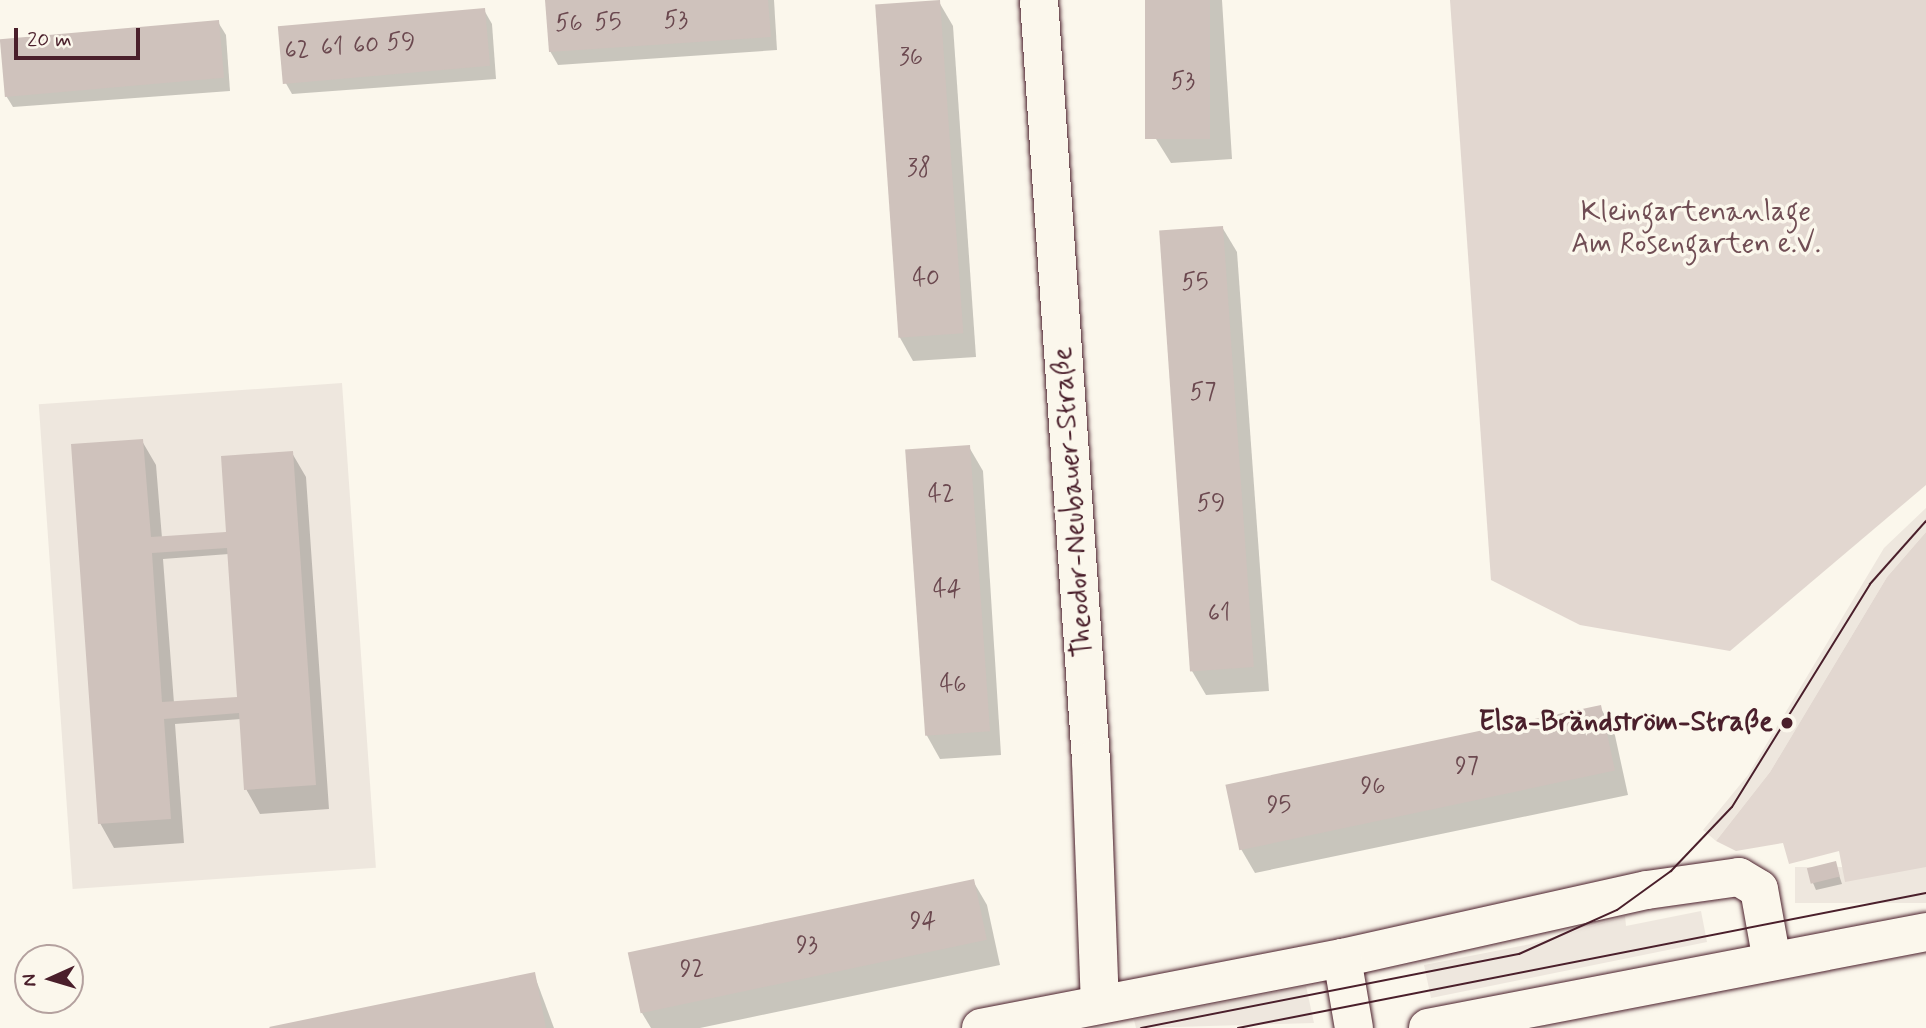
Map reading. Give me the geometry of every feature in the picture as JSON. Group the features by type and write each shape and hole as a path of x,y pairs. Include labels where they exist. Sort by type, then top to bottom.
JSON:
{"street":[{"name":"Theodor-Neubauer-Straße","path":"1039,0 1091,761 1102,1016"},
{"path":"981,1028 1102,1016 1342,958 1647,890 1739,877 1759,889 1772,961"},
{"path":"1427,1028 1926,932"},
{"path":"1342,958 1354,1028"}],"shaded area":[{"path":"342,383 376,868 73,889 39,404"},
{"path":"1926,508 1926,532 1887,577 1770,772 1716,841 1703,830 1748,775 1884,548"},
{"path":"1795,867 1926,867 1926,903 1795,903"},
{"path":"1701,911 1707,942 1431,998 1424,965 1531,944 1625,916 1626,926"},
{"path":"1306,986 1314,1023 1136,1028 1134,1020"}],"green space":[{"name":"Kleingartenanlage Am Rosengarten e.V.","path":"1450,0 1926,0 1926,485 1730,651 1580,625 1491,580"},
{"path":"1926,532 1926,867 1845,882 1839,851 1789,864 1783,843 1736,851 1716,841 1770,772 1887,577"}],"building":[{"path":"545,0 768,0 771,37 549,52"},
{"path":"940,0 963,333 898,338 875,5"},
{"path":"1145,0 1210,0 1210,139 1145,139"},
{"path":"485,8 490,66 283,84 278,26"},
{"path":"219,20 224,78 5,97 0,39"},
{"path":"1223,226 1254,667 1190,671 1159,230"},
{"path":"143,439 151,537 226,532 221,456 293,451 316,785 244,790 239,713 164,719 171,819 98,824 71,444","holes":["227,548 237,697 162,702 152,553"]},
{"path":"970,445 990,731 925,736 905,450"},
{"path":"1601,705 1615,771 1239,850 1225,785"},
{"path":"1836,861 1840,877 1811,884 1807,868"},
{"path":"974,879 987,940 641,1013 628,953"},
{"path":"535,972 546,1028 269,1027"}],"tram line":[{"path":"1141,1028 1519,954 1617,910 1671,871 1732,807 1870,584 1926,521"},
{"path":"1238,1028 1926,893"}],"place":[{"name":"Elsa-Brändström-Straße","path":"1787,723"}]}
